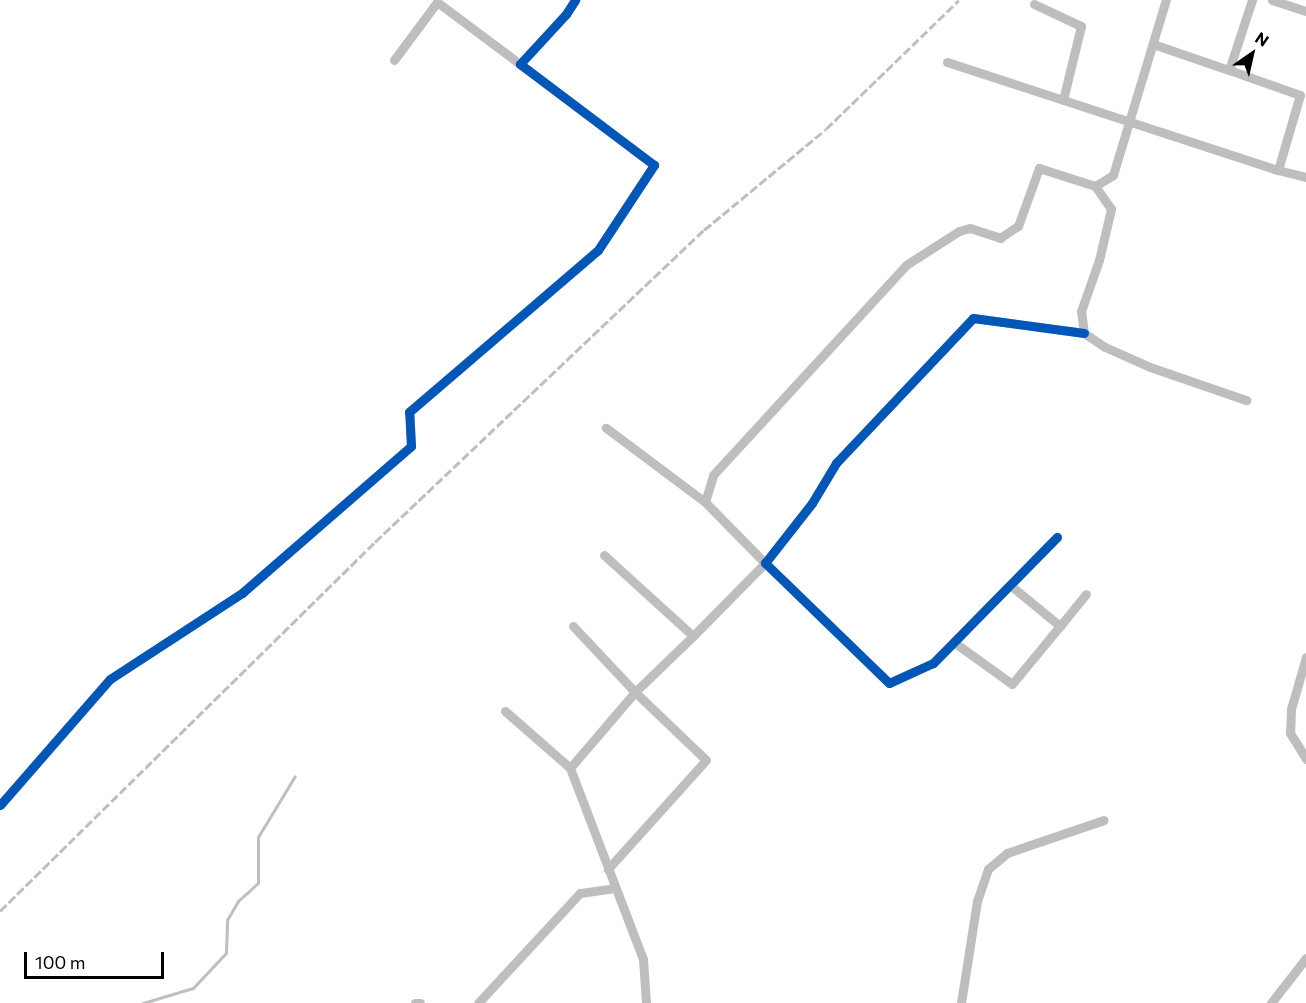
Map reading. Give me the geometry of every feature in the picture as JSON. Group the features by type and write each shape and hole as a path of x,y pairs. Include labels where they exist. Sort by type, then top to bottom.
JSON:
{"street":[{"path":"520,64 566,15 574,0"},
{"path":"1095,186 1113,175 1166,0"},
{"path":"1229,70 1252,0"},
{"path":"1272,0 1306,11"},
{"path":"0,805 110,679 242,593 411,446 409,412 597,250 654,165 437,2 394,60"},
{"path":"1034,4 1081,26 1063,100"},
{"path":"1153,44 1300,95 1278,170"},
{"path":"947,62 1278,170 1306,177"},
{"path":"705,502 713,475 906,265 959,231 970,228 1000,238 1018,226 1039,168 1095,186 1111,209 1099,260 1081,311 1084,333"},
{"path":"570,768 635,692 765,563 812,503 837,463 973,318 1084,333 1105,347 1150,367 1246,400"},
{"path":"606,428 705,502 890,683 933,663 1058,537"},
{"path":"604,555 693,636"},
{"path":"1010,585 1060,626"},
{"path":"955,643 1012,684 1086,594"},
{"path":"573,626 635,692 706,759 608,869"},
{"path":"1306,657 1291,709 1290,733 1306,759"},
{"path":"505,711 570,768 643,959 646,1003"},
{"path":"961,1003 977,901 988,869 1007,854 1104,820"},
{"path":"478,1003 580,893 615,888"},
{"path":"1271,1003 1306,958"},
{"path":"415,1003 420,1003"}],"waterway":[{"path":"143,1003 193,988 226,953 227,920 238,901 258,883 258,837 295,776"}],"railway":[{"path":"0,911 375,542 704,230 826,129 959,0"}],"cycle path":[{"path":"0,805 110,679 242,593 411,446 409,412 598,250 654,165 520,64 566,14 575,0"},
{"path":"1057,537 933,663 889,683 765,563 812,503 836,463 973,318 1084,333"}]}
